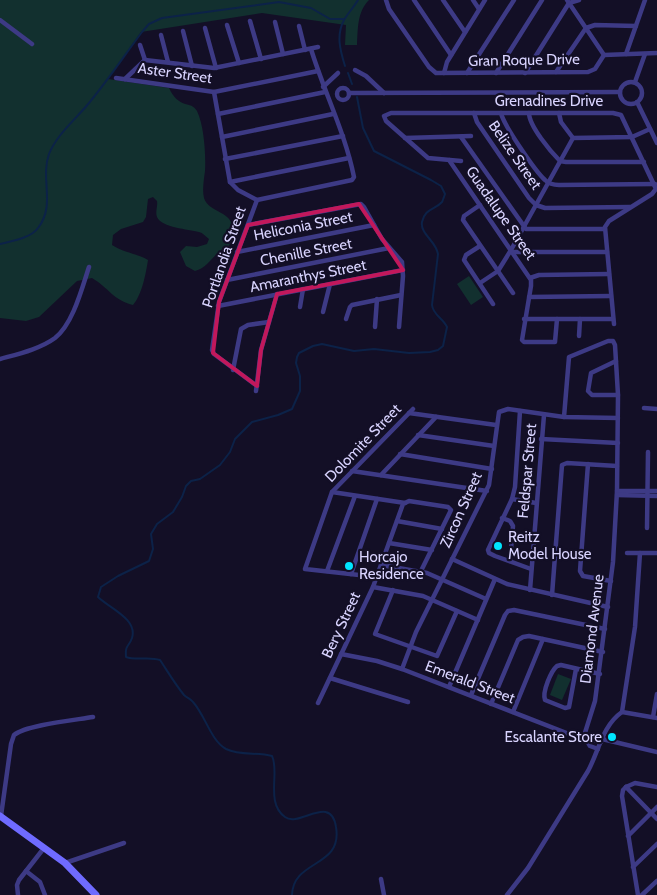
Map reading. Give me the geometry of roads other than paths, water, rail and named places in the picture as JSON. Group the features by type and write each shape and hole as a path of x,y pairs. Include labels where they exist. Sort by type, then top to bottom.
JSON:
{"main road":[{"path":"0,816 65,863 96,895"}],"street":[{"path":"386,0 389,9 428,67 433,72 444,73 445,66 485,0"},
{"path":"414,0 452,55"},
{"path":"443,0 465,32"},
{"path":"473,0 479,9"},
{"path":"467,73 514,0"},
{"path":"496,73 542,0"},
{"path":"525,73 568,2 579,0"},
{"path":"626,54 645,0"},
{"path":"568,2 604,55 657,53"},
{"path":"0,20 32,44"},
{"path":"250,21 261,59"},
{"path":"274,22 283,54"},
{"path":"227,25 239,64"},
{"path":"556,72 586,28 595,25 636,26"},
{"path":"299,26 305,50"},
{"path":"205,28 216,68"},
{"path":"183,31 192,66"},
{"path":"161,35 168,62"},
{"path":"140,45 145,60"},
{"path":"125,79 145,60 216,68 318,47"},
{"path":"214,92 230,182 238,190 257,200 353,179 343,136 327,98 311,49"},
{"path":"635,82 645,54"},
{"name":"Gran Roque Drive","path":"444,73 592,71 604,55"},
{"path":"355,70 366,76 384,93"},
{"name":"Aster Street","path":"116,78 214,92 318,71"},
{"path":"218,114 324,89 338,73"},
{"path":"635,82 639,85 642,92 641,99 630,104 621,97 620,92 626,83 635,82"},
{"path":"327,98 337,95 338,91 343,88 347,89 349,93"},
{"path":"349,93 620,92"},
{"path":"337,95 339,99 343,100 347,99 349,93"},
{"path":"637,102 657,143"},
{"name":"Grenadines Drive","path":"384,116 391,113 618,114 622,117 655,184"},
{"name":"Belize Street","path":"474,113 477,122 536,205 545,208 631,207"},
{"path":"501,113 506,125 548,183 559,185 655,184 656,189 607,223 605,229 613,321 524,319"},
{"path":"529,113 529,120 560,161 644,162"},
{"path":"559,113 561,122 573,138"},
{"path":"222,137 333,114"},
{"name":"Guadalupe Street","path":"384,116 386,121 428,158 461,161"},
{"path":"573,138 632,137 650,129"},
{"path":"225,159 343,136"},
{"path":"405,138 471,136"},
{"path":"461,137 524,228 531,230 605,229"},
{"path":"480,283 498,271 512,251 573,138"},
{"path":"230,182 349,158"},
{"name":"Guadalupe Street","path":"449,160 530,278 531,283 522,340 524,342 555,342 557,319"},
{"name":"Portlandia Street","path":"233,370 212,352 218,306 257,200"},
{"path":"248,225 361,204 390,248 400,259 403,270 399,327"},
{"path":"480,205 463,218 513,293"},
{"name":"Heliconia Street","path":"237,252 374,225"},
{"path":"480,246 464,258 493,304"},
{"name":"Chenille Street","path":"227,280 390,248"},
{"path":"512,251 607,252"},
{"path":"0,359 38,346 56,337 76,305 89,267"},
{"name":"Amaranthys Street","path":"218,306 403,270"},
{"path":"530,278 538,275 609,274"},
{"path":"323,312 330,284"},
{"path":"300,307 304,289"},
{"path":"269,322 248,325 241,329 233,370 256,388 262,350 278,294"},
{"path":"346,319 352,304 402,295"},
{"path":"529,297 611,296"},
{"path":"374,327 377,299"},
{"path":"579,336 580,319"},
{"name":"Diamond Avenue","path":"564,417 568,359 608,341 613,341 618,395 618,443 617,493 611,581 600,674 585,740"},
{"path":"616,361 591,372 588,391 592,395 618,395"},
{"path":"644,408 657,409"},
{"name":"Zircon Street","path":"402,668 409,646 487,491 492,469 499,412 504,409 520,411"},
{"name":"Dolomite Street","path":"377,577 305,569 332,492 411,411 436,417"},
{"path":"531,569 490,554 488,550 512,499 516,480 520,411 564,417 618,418"},
{"name":"Feldspar Street","path":"530,590 544,414"},
{"path":"381,474 436,417 496,425"},
{"path":"418,435 494,446"},
{"path":"541,440 618,443"},
{"path":"647,528 648,452"},
{"path":"400,454 492,469"},
{"path":"552,595 562,467 567,463 617,466"},
{"path":"588,464 580,571 584,576 611,581"},
{"path":"352,471 487,491"},
{"path":"617,493 648,493 657,491"},
{"path":"332,492 377,499 406,502 411,500 448,506 450,509 442,529 421,571"},
{"path":"648,493 657,496"},
{"path":"327,571 354,496"},
{"path":"351,574 377,499"},
{"path":"512,499 536,503"},
{"name":"Bery Street","path":"318,703 377,577 397,521 406,502"},
{"path":"502,518 510,521 513,526 510,561"},
{"path":"397,521 442,529"},
{"path":"389,543 432,550"},
{"path":"627,553 657,553"},
{"path":"507,895 528,868 588,771 612,720 622,712 639,594 640,553"},
{"path":"452,559 495,579 530,590 608,607"},
{"path":"381,565 421,571 486,599"},
{"path":"449,687 495,579"},
{"path":"372,587 393,590 432,600 478,620"},
{"path":"393,590 375,634 437,656 457,611"},
{"path":"471,696 504,615 508,611 514,610 605,629"},
{"path":"491,704 518,640 526,636 602,652"},
{"path":"513,712 543,639"},
{"name":"Emerald Street","path":"341,654 402,668 585,740 601,741 657,752"},
{"path":"576,669 569,706 564,708 545,700 544,695 554,668 559,665 600,674"},
{"path":"330,678 408,702"},
{"path":"622,712 655,718 657,694"},
{"path":"0,816 14,735 21,731 41,726 94,717"},
{"name":"Emerald Street","path":"585,740 590,746 598,749"},
{"path":"638,895 622,794 626,787 635,783 657,787"},
{"path":"626,787 657,819"},
{"path":"628,836 657,807"},
{"path":"65,863 124,843"},
{"path":"633,867 657,844"},
{"path":"18,895 18,883 44,847"},
{"path":"26,871 40,882 45,895"},
{"path":"381,879 384,895"},
{"path":"642,895 657,881"}],"waterway":[{"path":"345,66 340,48 340,31 344,20 358,0"},
{"path":"0,244 26,237 38,228 46,210 46,173 52,147 96,94 149,24 162,18 279,2 311,8 330,19 344,19"},
{"path":"348,73 352,84"},
{"path":"292,895 294,883 300,875 332,850 336,840 336,827 333,817 328,813 321,812 291,819 285,817 279,811 274,796 275,770 272,756 231,751 221,745 212,734 197,707 181,691 160,660 126,657 127,648 132,638 133,631 131,625 121,614 98,597 101,587 118,576 149,561 153,549 151,534 157,524 173,512 186,486 191,481 200,479 220,465 230,452 235,439 252,422 292,409 300,391 300,376 296,363 299,353 322,344 354,351 374,349 409,353 430,352 438,350 443,346 447,327 434,311 432,305 438,254 437,249 423,230 422,222 425,214 439,205 445,194 441,186 374,151 363,128 357,97"}],"place":[{"name":"Reitz Model House","path":"498,546"},
{"name":"Horcajo Residence","path":"349,566"},
{"name":"Escalante Store","path":"612,737"}]}
